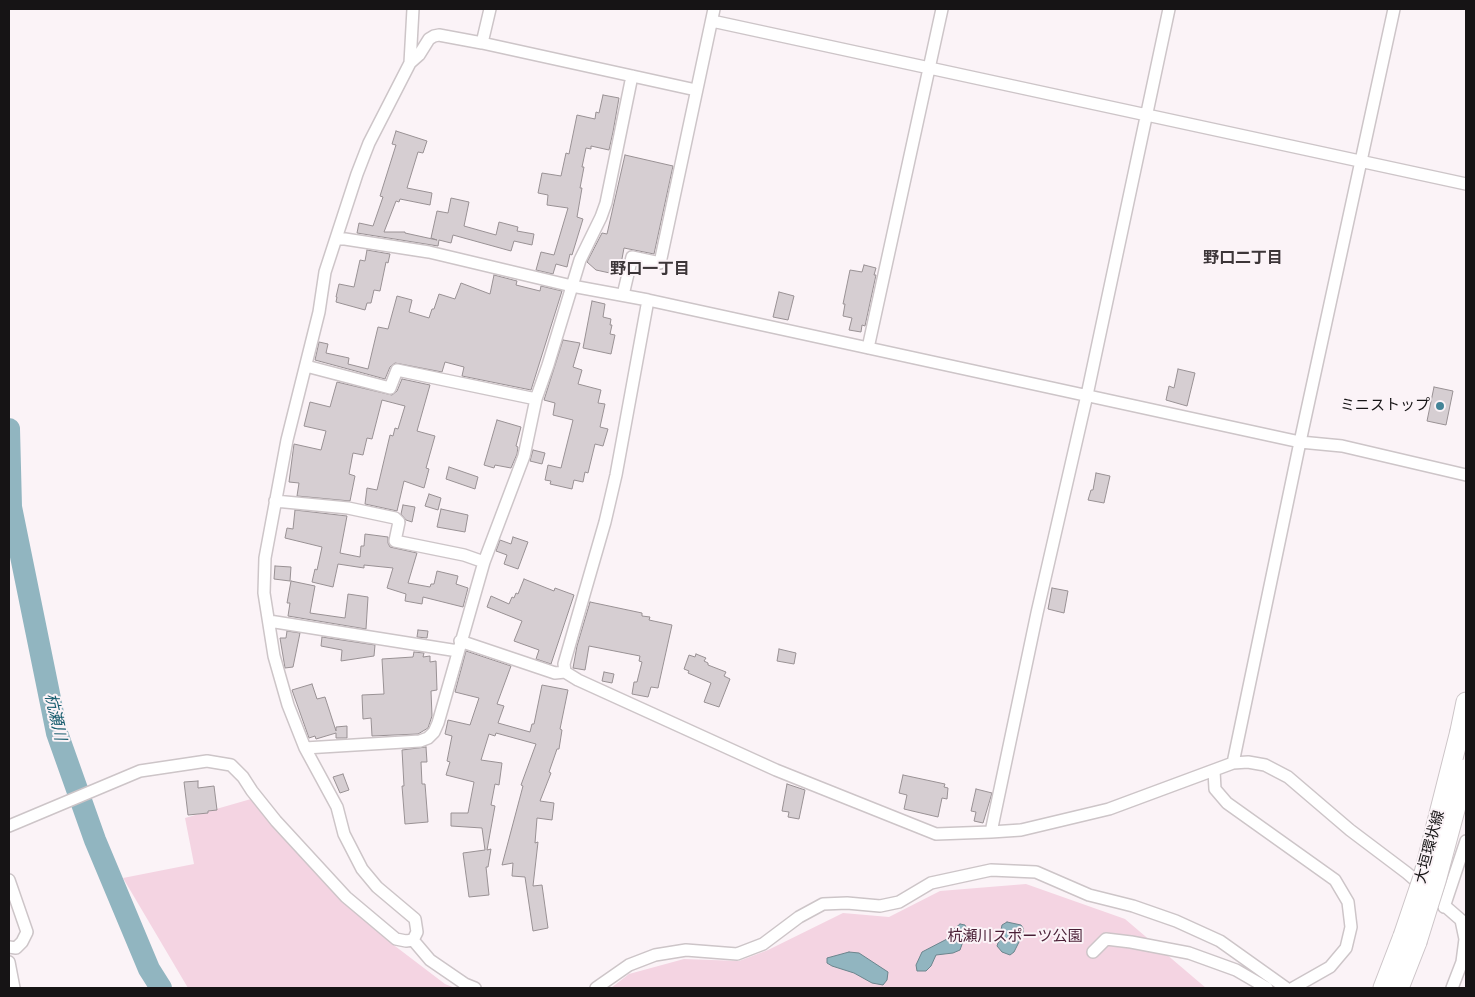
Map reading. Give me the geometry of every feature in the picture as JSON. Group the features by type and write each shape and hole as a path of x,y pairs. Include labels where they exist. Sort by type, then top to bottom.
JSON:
{"main road":[{"name":"大垣環状線","path":"1399,988 1423,877 1466,702"},
{"name":"大垣環状線","path":"1384,988 1410,939 1436,881 1466,769"}],"street":[{"path":"410,63 413,9"},
{"path":"482,43 490,9"},
{"path":"623,295 632,258 660,263 714,9"},
{"path":"868,348 942,9"},
{"path":"991,832 1169,9"},
{"path":"1233,763 1300,442 1394,9"},
{"path":"712,22 1466,184"},
{"path":"11,824 140,771 207,762 230,765 243,777 276,821 346,897 396,939 406,942 413,940 417,932 415,919 377,887 362,869 344,834 337,807 305,748 288,705 274,656 264,593 265,558 286,440 320,312 325,272 357,174 369,143 410,63 419,55 429,39 434,36 482,43 696,90"},
{"path":"305,748 420,741 428,738 434,732 484,562 524,456 536,399 580,260 602,217 632,76"},
{"path":"336,239 429,252 572,286 648,300 1300,442 1342,446 1466,475"},
{"path":"565,672 564,664 605,522 616,475 648,300"},
{"path":"306,366 390,388 397,370 536,399"},
{"path":"276,501 348,508 394,518 399,522 395,541 464,555 484,562"},
{"path":"269,622 459,646 556,673 565,672 578,680 776,770 936,834 1021,830 1109,809 1233,763 1248,762 1265,765 1288,777 1350,830 1407,873 1461,920 1465,939 1462,962 1452,988"},
{"path":"1214,771 1215,789 1227,803 1335,880 1348,902 1352,927 1346,948 1330,967 1293,988"},
{"path":"1444,906 1466,846"},
{"path":"596,988 629,965 656,955 686,950 736,954 763,944 799,917 823,904 847,903 880,906 900,902 930,883 991,870 1036,872 1089,895 1133,906 1176,921 1220,942 1286,988"},
{"path":"9,880 27,932 22,942 16,948 9,947"},
{"path":"1093,952 1106,939 1189,953 1236,970 1267,988"},
{"path":"413,940 430,960 465,984 475,988"},
{"path":"9,962 14,988"}],"green space":[{"path":"251,799 336,895 395,946 445,984 455,988 188,988 123,878 194,864 185,818"},
{"name":"杭瀬川スポーツ公園","path":"1026,884 1125,919 1206,988 611,988 629,974 684,959 739,961 768,950 843,913 889,917 940,891"}],"water":[{"path":"1007,922 1021,925 1023,928 1023,934 1014,952 1010,955 1002,952 997,946 1003,937 1002,925"},
{"path":"960,924 965,925 967,930 960,950 953,953 936,955 931,966 926,971 917,971 916,965 922,952 947,939"},
{"path":"849,952 859,953 888,972 887,980 883,985 872,983 854,973 827,963 827,958"}],"building":[{"path":"603,95 619,98 613,132 609,150 591,146 591,149 586,148 582,167 584,167 580,188 582,188 577,217 583,219 572,255 570,254 567,267 556,264 553,274 536,270 541,252 554,255 568,208 547,205 548,195 538,193 542,173 561,176 566,153 569,154 577,115 595,119 596,112 599,113"},
{"path":"396,131 427,141 423,153 418,152 407,188 432,193 430,205 400,199 399,202 396,201 384,232 405,232 437,240 431,238 437,211 448,213 451,198 469,202 464,226 496,235 499,222 518,227 517,231 534,234 532,245 514,241 511,251 453,235 451,243 439,240 438,246 357,233 359,223 373,226 383,197 380,196 396,145 392,144"},
{"path":"625,155 673,166 654,254 624,248 619,275 596,270 587,262 602,233 607,234"},
{"path":"367,250 390,254 388,263 386,262 380,291 374,290 371,303 367,303 365,310 336,302 339,284 354,287 360,260 365,261"},
{"path":"864,265 876,268 874,275 876,275 865,326 862,325 861,332 849,330 852,318 843,316 845,304 843,304 850,270 862,272"},
{"path":"494,275 517,281 516,285 540,291 541,286 562,291 531,390 462,376 464,367 445,362 442,372 395,363 390,367 385,379 315,360 319,342 328,344 326,353 349,358 348,364 368,369 378,327 388,329 397,296 412,300 409,312 429,318 439,294 455,299 461,283 490,294"},
{"path":"779,292 794,296 788,320 773,317"},
{"path":"592,301 605,304 603,317 611,319 610,334 615,335 611,354 583,348"},
{"path":"563,340 580,343 573,367 582,370 578,384 601,390 598,403 605,404 600,427 608,429 603,446 595,444 588,473 585,472 583,482 574,480 572,489 550,484 551,481 545,480 548,465 561,468 573,420 553,415 555,403 544,400"},
{"path":"1178,369 1195,373 1187,406 1166,400 1169,386 1174,388"},
{"path":"402,379 430,385 417,431 435,436 426,468 429,469 424,488 404,481 397,511 365,504 367,488 377,490 390,435 393,436 395,428 398,429 405,406 382,400 372,439 367,438 363,455 353,453 349,474 355,476 350,501 297,496 299,483 289,482 294,444 321,450 326,431 304,426 310,402 330,407 337,382 392,395 397,391"},
{"name":"ミニストップ","path":"1434,387 1453,391 1446,425 1427,421"},
{"path":"497,420 521,427 516,446 518,447 517,454 511,468 495,465 494,468 484,465"},
{"path":"533,450 545,453 542,464 530,461"},
{"path":"449,467 478,477 475,489 446,479"},
{"path":"1096,473 1110,476 1104,503 1088,500 1091,490 1093,490"},
{"path":"429,494 441,498 438,510 425,506"},
{"path":"403,505 415,507 412,522 406,520 401,514"},
{"path":"441,509 468,515 465,532 437,527"},
{"path":"295,510 347,516 340,553 360,557 361,546 364,546 365,534 388,537 390,547 417,553 408,583 430,587 431,584 434,584 437,571 458,576 456,584 468,588 463,607 423,597 422,604 405,601 406,594 387,588 393,568 364,565 364,568 338,564 333,587 312,582 315,569 317,570 322,547 285,538 287,528 293,529"},
{"path":"513,537 528,542 518,569 504,564 507,555 496,551 500,540 511,544"},
{"path":"275,566 291,567 290,581 274,579"},
{"path":"524,579 554,591 555,588 574,595 551,664 536,659 539,650 514,641 522,621 487,607 491,596 509,604 512,597 514,598 516,593 518,594"},
{"path":"291,581 315,586 310,613 345,618 348,594 368,597 366,629 288,616 290,603 287,603"},
{"path":"1052,588 1068,591 1064,613 1048,609"},
{"path":"590,602 642,613 642,616 650,617 649,620 672,625 658,688 651,687 648,697 632,694 634,682 637,682 642,662 639,661 640,656 589,646 585,670 573,668 577,646"},
{"path":"418,630 428,631 427,638 417,637"},
{"path":"287,631 300,633 293,667 285,668 280,638 286,638"},
{"path":"322,637 375,645 374,656 341,661 342,650 321,646"},
{"path":"779,649 796,653 794,664 777,661"},
{"path":"466,651 511,666 497,704 504,706 498,723 530,732 532,724 534,724 542,685 568,690 560,729 562,730 559,749 557,749 549,772 551,773 540,801 554,803 552,820 537,818 535,843 538,842 533,886 542,885 548,928 533,931 525,877 512,876 513,863 502,865 523,786 521,785 536,744 496,733 495,736 489,734 481,760 502,763 499,785 495,784 491,805 495,806 487,850 491,849 488,867 486,867 489,895 469,897 463,853 485,850 482,828 451,826 451,813 468,813 474,782 446,775 450,762 447,761 452,736 445,734 448,720 470,725 479,698 455,692"},
{"path":"414,652 424,653 423,657 430,656 430,662 436,661 437,690 431,691 432,716 428,728 418,734 372,736 371,718 363,719 362,695 384,694 382,659 413,657"},
{"path":"696,654 706,658 704,661 708,665 726,672 724,676 730,679 719,707 704,702 711,683 688,673 689,671 684,669 689,655 695,657"},
{"path":"604,672 614,674 612,683 602,681"},
{"path":"312,684 317,699 325,697 336,731 336,727 347,726 347,738 336,738 336,733 316,739 315,736 309,738 292,690"},
{"path":"426,747 427,762 421,762 422,784 425,784 428,822 405,824 402,750"},
{"path":"343,774 349,790 340,793 333,777"},
{"path":"903,775 945,784 944,787 948,788 947,799 942,798 938,817 904,809 907,795 899,793"},
{"path":"198,781 198,788 214,786 217,810 188,815 184,782"},
{"path":"787,784 805,790 799,819 788,817 789,812 782,811"},
{"path":"976,789 992,793 983,823 974,821 976,812 971,811"}],"waterway":[{"name":"杭瀬川","path":"9,429 11,507 57,733 95,840 149,969 161,988"}],"place":[{"name":"ミニストップ","path":"1440,406"}],"district":[{"name":"野口二丁目","path":"1243,258"},
{"name":"野口一丁目","path":"650,269"}]}
